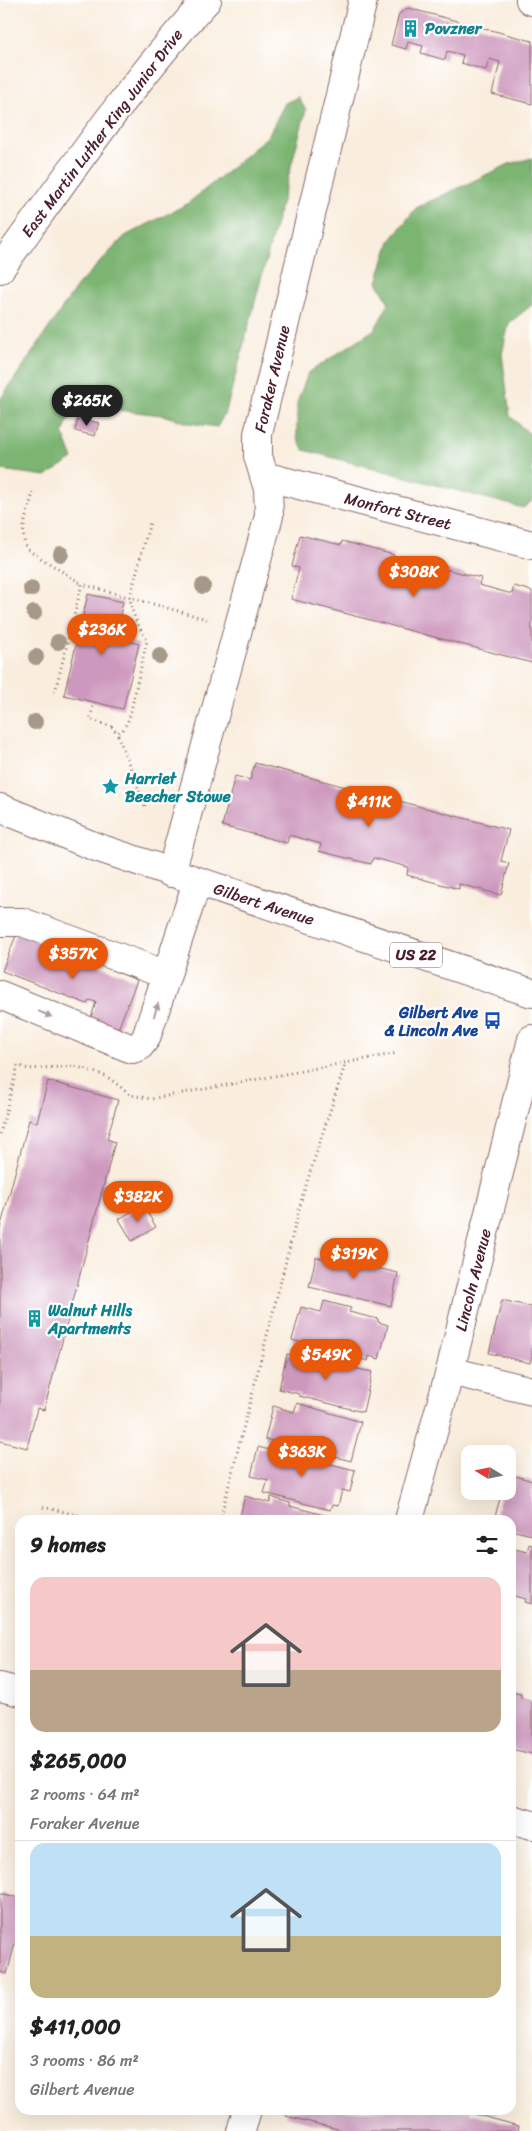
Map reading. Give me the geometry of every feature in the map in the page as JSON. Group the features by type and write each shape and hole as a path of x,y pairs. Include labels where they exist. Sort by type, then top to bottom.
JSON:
{"street":[{"name":"East Martin Luther King Junior Drive","path":"0,269 102,129 207,0"},
{"name":"Foraker Avenue","path":"171,873 269,516 268,489 258,456 258,434 363,0"},
{"name":"Monfort Street","path":"264,476 532,545"},
{"name":"Gilbert Avenue","path":"0,808 96,847 197,882 532,992"},
{"path":"0,995 132,1049 139,1047 146,1038 197,882"},
{"path":"0,922 22,922 167,975"},
{"name":"Lincoln Avenue","path":"410,1515 450,1371 532,1039"},
{"path":"450,1371 532,1391"},
{"path":"0,1687 15,1691"},
{"path":"516,1820 532,1824"},
{"path":"241,2131 246,2115"}],"path":[{"path":"33,492 22,534 23,543 28,550 82,584 213,620"},
{"path":"117,734 123,730 129,719 147,641 134,617 130,597 150,522"},
{"path":"55,692 82,584"},
{"path":"94,702 90,719 112,727 117,734 145,806"},
{"path":"0,1134 18,1066 28,1069 75,1066 106,1076 131,1095 151,1099 398,1053"},
{"path":"221,1515 303,1194 345,1064"},
{"path":"44,1507 78,1515"}],"green space":[{"path":"298,97 306,110 226,411 217,427 189,423 162,415 91,407 71,414 63,433 73,459 46,476 0,470 0,400 78,285 125,236 187,204 234,166 268,136 285,103"},
{"path":"532,158 532,305 509,323 502,354 510,416 532,436 532,501 523,508 304,450 297,438 297,403 308,373 375,329 389,303 377,282 390,241 416,208 509,164"}],"building":[{"path":"408,8 532,41 532,104 492,94 500,62 489,59 486,70 461,63 463,55 447,51 445,60 421,53 423,46 408,42 406,49 391,45 399,14"},
{"path":"78,418 99,423 95,436 75,431"},
{"path":"300,535 341,545 342,541 394,555 391,562 428,572 429,565 481,578 479,585 512,594 514,586 532,591 532,663 291,599 299,568 292,566"},
{"path":"88,594 123,602 117,628 129,633 127,641 139,644 123,709 64,695"},
{"path":"255,763 509,830 501,861 509,863 501,895 459,884 459,889 407,875 408,867 373,858 371,864 319,851 321,844 289,835 287,843 222,826 235,776 250,780"},
{"path":"17,933 137,980 115,1037 88,1027 96,1002 89,1000 87,1004 2,971"},
{"name":"Walnut Hills Apartments","path":"48,1081 118,1100 107,1139 115,1142 44,1410 37,1408 27,1448 0,1441 0,1229 29,1120 37,1122"},
{"path":"143,1205 156,1227 132,1241 119,1219"},
{"path":"339,1254 362,1260 361,1264 398,1273 391,1306 309,1287 316,1257 337,1261"},
{"path":"502,1300 532,1307 532,1356 530,1363 489,1353"},
{"path":"324,1301 351,1308 349,1312 378,1319 378,1322 388,1325 379,1359 369,1356 368,1361 292,1340 301,1307 321,1312"},
{"path":"308,1352 345,1360 344,1366 372,1372 363,1412 279,1389 287,1354 307,1359"},
{"path":"297,1403 361,1422 351,1461 265,1439 273,1406 294,1412"},
{"path":"258,1447 281,1453 282,1449 304,1454 303,1457 355,1470 350,1492 342,1490 338,1506 332,1505 330,1510 264,1493 268,1480 251,1476"},
{"path":"516,1476 532,1481 532,1535 516,1531 516,1515 495,1515 500,1500 516,1500"},
{"path":"245,1496 270,1503 271,1497 290,1503 290,1506 324,1515 240,1515"},
{"path":"529,1544 532,1545 532,1604 525,1602 526,1599 516,1596 516,1549 527,1552"},
{"path":"516,1693 521,1694 521,1698 532,1701 532,1754 516,1750"},
{"path":"0,1893 15,1897 15,1943 7,1974 0,1972"},
{"path":"478,2115 519,2126 518,2131 345,2131 286,2116"}],"place":[{"name":"Povzner","path":"411,28"},
{"name":"Harriet Beecher Stowe","path":"111,787"},
{"name":"Gilbert Ave & Lincoln Ave","path":"492,1021"},
{"name":"Walnut Hills Apartments","path":"34,1319"}]}
